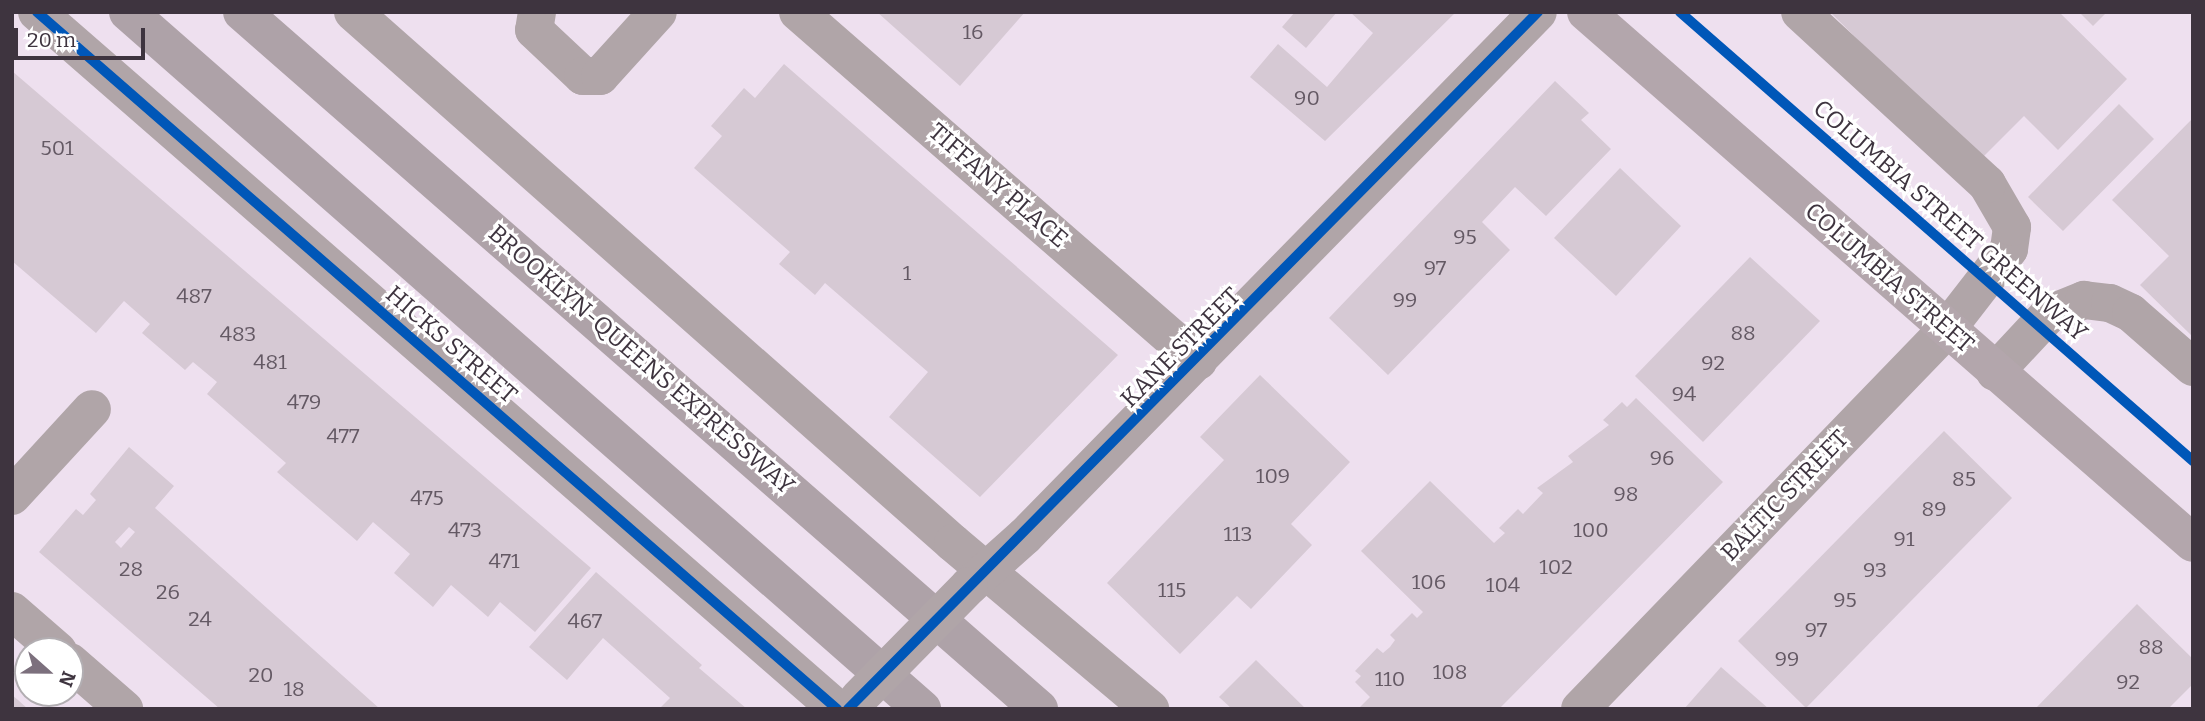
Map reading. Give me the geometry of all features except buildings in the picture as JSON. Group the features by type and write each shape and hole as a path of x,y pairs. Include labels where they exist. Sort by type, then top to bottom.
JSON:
{"highway":[{"path":"128,12 922,709"},
{"name":"BROOKLYN-QUEENS EXPRESSWAY","path":"242,12 1039,709"}],"main road":[{"name":"COLUMBIA STREET","path":"1586,12 2193,543"}],"street":[{"name":"HICKS STREET","path":"37,12 848,705"},
{"path":"353,12 977,577 1150,709"},
{"path":"537,12 534,30 583,76 600,76 657,12"},
{"name":"TIFFANY PLACE","path":"798,12 1198,361"},
{"name":"KANE STREET","path":"848,705 1198,361 1538,12"},
{"name":"BALTIC STREET","path":"1580,709 1947,329 1988,282 2012,237 1995,195 1800,12"},
{"path":"1995,372 2049,314 2084,300 2131,313 2193,367"},
{"path":"12,496 92,409"},
{"path":"12,611 42,637"},
{"path":"84,674 124,709"}],"cycle path":[{"path":"37,12 837,709"},
{"path":"848,709 1538,12"},
{"name":"COLUMBIA STREET GREENWAY","path":"1680,12 2193,461"}]}
